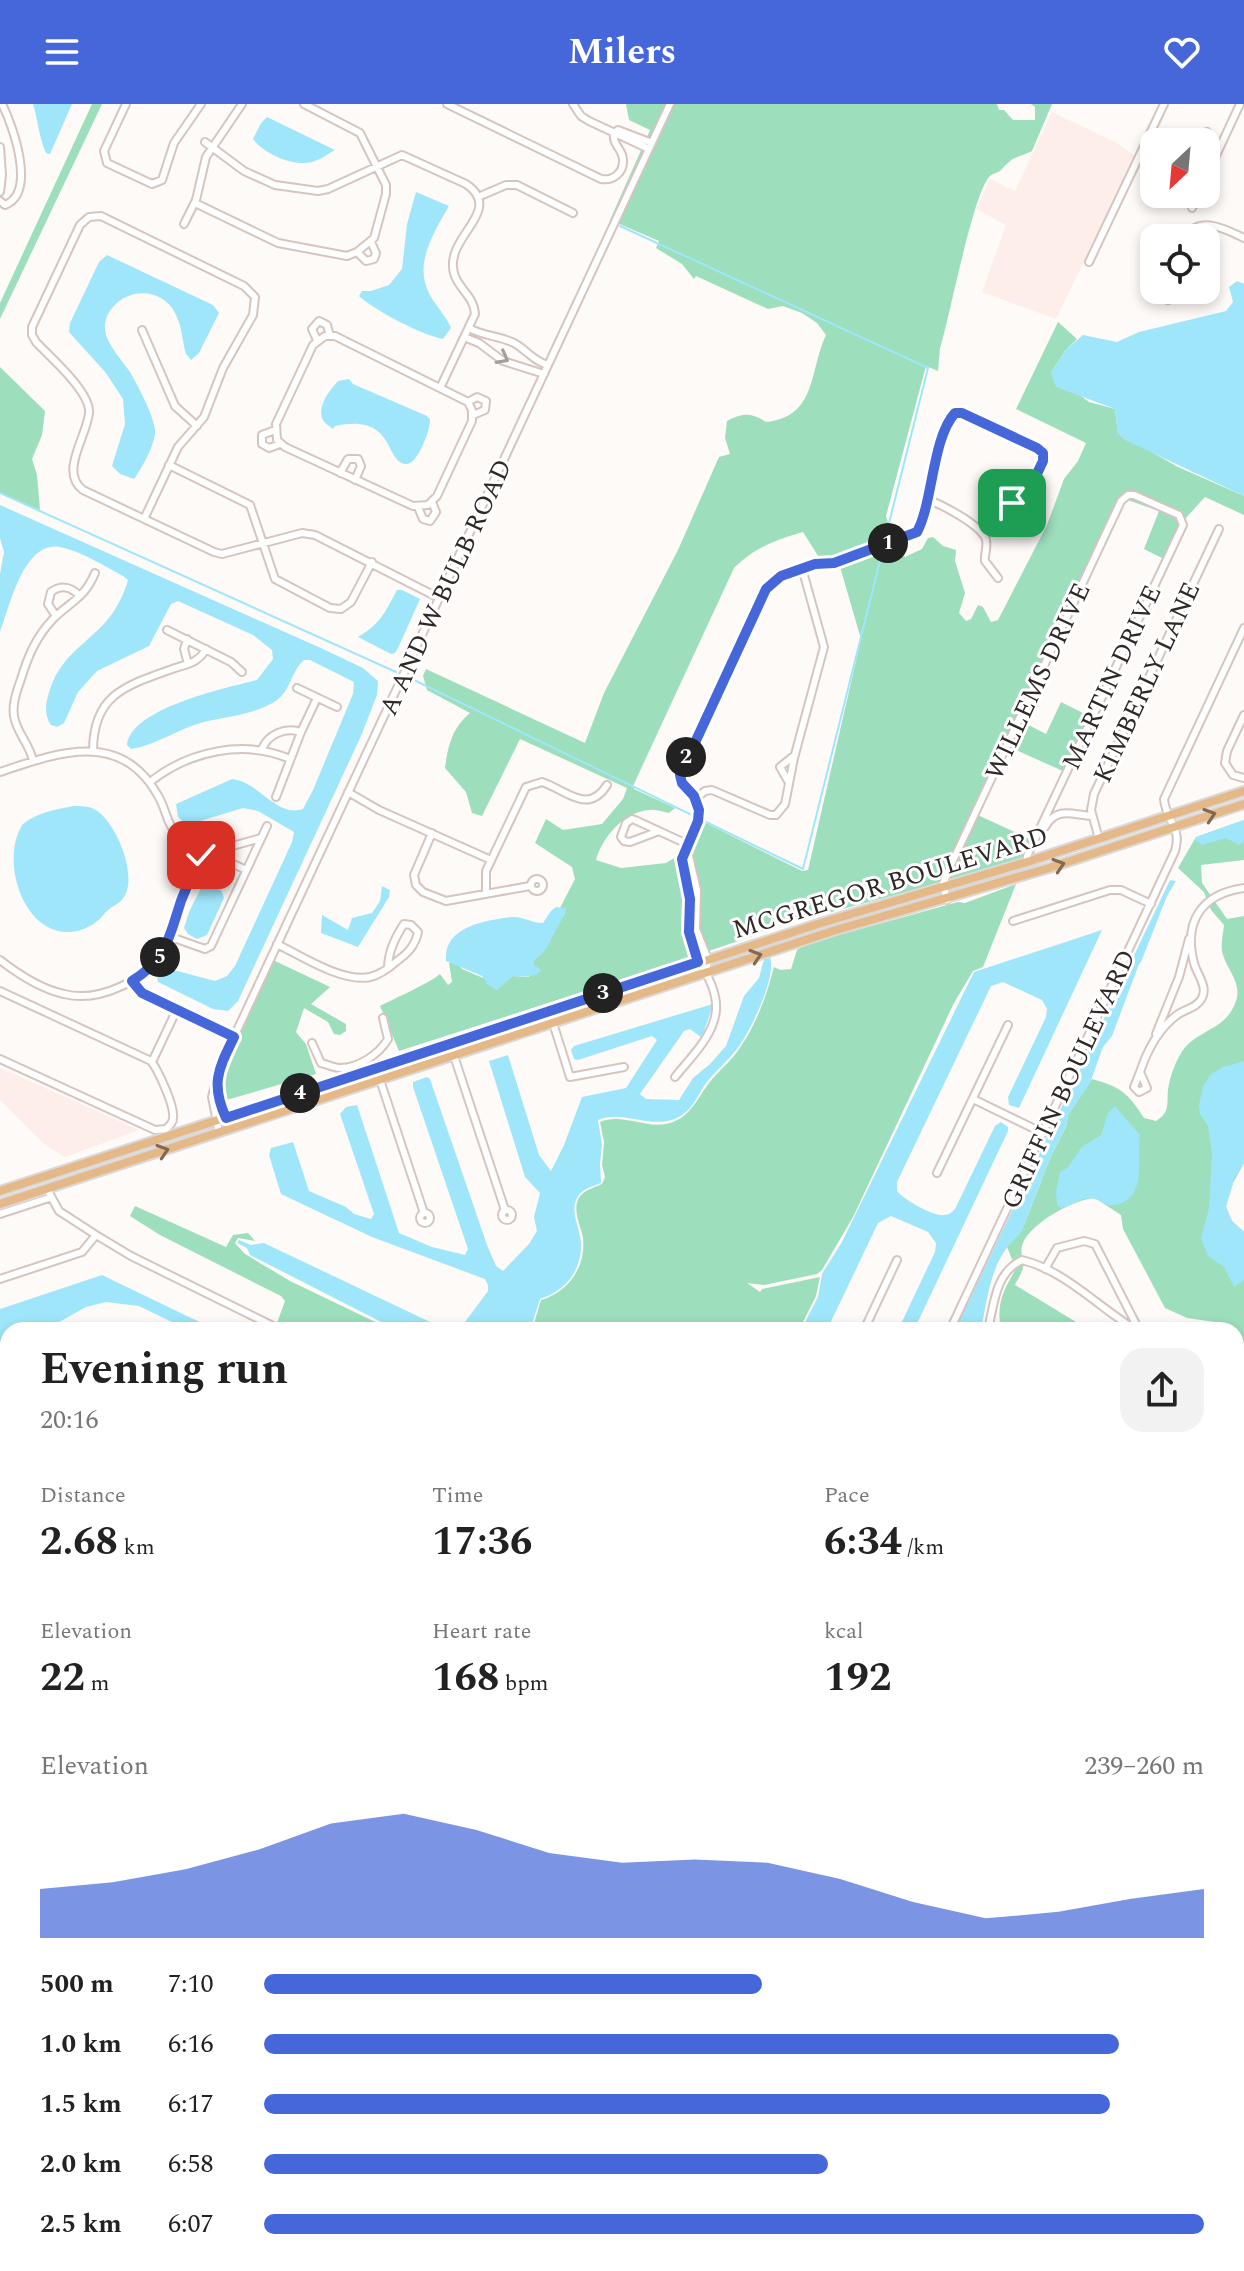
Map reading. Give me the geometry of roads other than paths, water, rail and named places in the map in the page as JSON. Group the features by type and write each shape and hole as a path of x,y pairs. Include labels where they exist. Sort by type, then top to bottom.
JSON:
{"main road":[{"name":"MCGREGOR BOULEVARD","path":"0,1191 821,923 1027,862 1244,791"},
{"name":"MCGREGOR BOULEVARD","path":"0,1204 48,1194 230,1128 836,930 947,900 1244,804"},
{"path":"979,890 984,885 1019,872 1027,862"},
{"path":"553,1023 556,1015 586,999"},
{"path":"380,1080 385,1071 419,1054"},
{"path":"331,1095 335,1090 368,1079 374,1074 374,1068"},
{"path":"308,1103 311,1095 332,1083"},
{"path":"48,1194 52,1181 72,1168"}],"street":[{"path":"0,201 5,205 15,199 23,175 2,104"},
{"path":"126,104 104,151 107,163 152,184 162,180 174,143 201,104"},
{"path":"184,224 195,203 204,161 242,104"},
{"path":"195,203 278,243 342,255 357,252 371,242 387,189 377,165 357,131 304,104"},
{"path":"447,104 609,181 616,177 623,162 613,140 614,133"},
{"path":"573,104 581,116 614,133 651,146"},
{"name":"A AND W BULB ROAD","path":"219,1132 212,1097 219,1069 670,104"},
{"path":"1089,262 1164,104"},
{"path":"1220,130 1240,104"},
{"path":"205,142 244,171 275,185 318,191 328,189 397,156 406,156 466,184 478,197 478,214 458,245 453,261 456,280 475,309 441,386"},
{"path":"0,147 0,192"},
{"path":"478,197 506,185 517,185 573,213"},
{"path":"144,519 178,447 204,417 223,368 253,315 255,297 244,286 123,226 101,216 88,218 80,225 36,316 32,335 80,389 89,405 72,472 77,485 144,519 222,554 310,533 439,598"},
{"path":"1220,227 1244,238"},
{"path":"357,252 366,261 374,259 376,250 371,242"},
{"path":"317,340 312,329 319,321 327,325 330,336"},
{"path":"469,328 485,336 514,343 534,360 548,365"},
{"path":"142,330 175,406 197,426"},
{"path":"280,444 269,448 262,444 262,435 275,430 317,340 330,336 441,386 468,402 473,415"},
{"path":"464,337 479,343 503,361 544,374"},
{"path":"275,430 280,444 418,507 432,502 473,415 485,410 486,401 477,397 468,402"},
{"path":"675,1077 704,1041 713,1022 715,1001 696,929 698,896 686,851 698,817 695,799 680,779 682,765 762,595 775,580 802,568 830,564 910,536 919,528 949,421 958,412 1041,450 1043,461 1025,499"},
{"path":"340,473 348,459 355,458 361,466 355,480"},
{"path":"169,465 250,505 271,574 279,583 341,609 351,602 372,562"},
{"name":"WILLEMS DRIVE","path":"943,888 950,867 1121,501 1128,495 1134,495 1157,505"},
{"path":"926,499 942,504 983,534 987,544 985,561 998,578"},
{"path":"418,507 423,519 430,521 436,517 432,502"},
{"name":"MARTIN DRIVE","path":"1027,862 1181,529 1183,520 1179,515 1157,505"},
{"name":"KIMBERLY LANE","path":"1099,839 1091,805 1096,789 1219,529"},
{"path":"695,799 712,790 765,814 776,815 785,804 824,647 802,568"},
{"path":"33,761 29,746 15,722 13,706 30,651 56,616 88,588 95,573"},
{"path":"56,616 48,604 51,592 62,586 80,596"},
{"path":"1176,826 1164,799 1244,628"},
{"path":"167,630 231,662 242,672"},
{"path":"187,639 184,649 188,664"},
{"path":"93,751 97,716 106,702 125,689 197,660 206,649"},
{"path":"297,688 337,707"},
{"path":"276,797 317,698"},
{"path":"1244,715 1227,751 1225,763 1233,775 1244,778"},
{"path":"262,749 267,739 277,733 301,732"},
{"path":"150,782 171,768 233,748 262,749 290,759"},
{"path":"0,772 62,752 93,751 121,759 150,782 160,797 173,831 189,851 191,880 171,937 159,959 132,981 85,996 66,995 28,979 0,960"},
{"path":"788,784 780,767 795,755"},
{"path":"486,894 485,875 491,860 523,792 531,784 542,782 585,800 599,796 607,785"},
{"path":"348,792 379,810 491,860"},
{"path":"1027,862 1054,815 1072,812 1092,816"},
{"path":"659,831 630,842 621,837 626,823 632,819 659,831 687,844"},
{"path":"171,937 205,949 211,946 267,826"},
{"name":"GRIFFIN BOULEVARD","path":"954,1322 1175,851 1176,826"},
{"path":"432,833 415,869 414,880 419,889 446,901 530,886"},
{"path":"190,858 261,838"},
{"path":"210,853 246,870"},
{"path":"943,888 947,900"},
{"path":"1140,1072 1161,1015 1176,987 1200,909 1221,893 1244,888"},
{"path":"1013,921 1110,890 1121,890 1151,904"},
{"path":"277,944 347,977 371,977 388,968 410,951 418,932 411,925 404,924 400,930 389,956 388,968"},
{"path":"1153,1041 1175,1016 1197,1005 1204,995 1203,983 1193,961 1191,936"},
{"path":"132,981 142,993 234,1037"},
{"path":"0,991 152,1062 173,1113 172,1121 165,1129 155,1130 0,1059"},
{"path":"152,1062 177,1009"},
{"path":"312,1043 321,1063 340,1068 372,1058 388,1039 383,1018"},
{"path":"553,1023 570,1077 624,1067"},
{"path":"937,1173 1008,1025"},
{"path":"450,1044 505,1210"},
{"path":"372,1058 374,1068"},
{"path":"219,1069 217,1091 230,1128"},
{"path":"380,1080 424,1213"},
{"path":"973,1099 1043,1133"},
{"path":"0,1214 48,1194 59,1211 131,1256 263,1322"},
{"path":"0,1279 82,1252 96,1235"},
{"path":"1045,1269 1057,1248 1084,1241 1095,1244 1134,1322"},
{"path":"868,1322 897,1260"},
{"path":"990,1322 998,1287 1011,1266 1022,1260 1045,1269 1081,1290 1127,1322"}],"water":[{"path":"33,104 72,104 50,154 46,153"},
{"path":"267,117 335,150 318,160 304,163 271,154 253,139"},
{"path":"416,192 449,206 424,261 425,284 451,328 443,339 398,321 359,296 362,291 389,285 402,269 407,224"},
{"path":"107,255 213,305 219,313 199,353 191,360 186,354 177,318 163,299 146,294 128,296 107,316 105,325 109,341 137,385 155,428 150,451 134,479 120,474 112,466 125,424 123,399 106,373 69,332 70,323 99,262"},
{"path":"1237,281 1244,284 1244,496 1123,439 1118,433 1115,409 1056,387 1051,373 1065,351 1083,335 1117,342 1139,332 1226,311 1233,302 1229,287"},
{"path":"349,379 353,384 430,419 428,431 414,460 405,464 398,461 385,439 368,426 354,424 335,426 333,429 324,421 321,410 328,394 338,381"},
{"path":"0,505 323,649 363,668 378,681 377,695 361,736 238,1001 228,1011 213,1009 158,982 157,978 166,968 215,981 227,976 235,966 294,832 258,811 243,808 187,825 178,817 176,804 232,779 241,781 285,808 303,809 353,694 354,682 310,660 304,660 282,696 267,706 194,725 131,749 127,745 132,732 145,720 203,694 257,680 273,659 272,650 253,635 178,601 171,604 149,646 97,671 78,692 64,723 57,727 51,725 46,707 59,669 112,614 128,580 76,552 60,547 47,548 36,554 27,565 0,632 0,574 4,552 0,538"},
{"path":"397,590 420,599 399,646 391,654 358,637 381,617"},
{"path":"74,806 92,808 108,822 121,845 128,883 122,900 98,920 84,929 69,932 52,929 38,920 27,907 19,891 14,855 16,838 23,824 40,814"},
{"path":"1244,820 1244,841 1239,845 1226,838 1202,845 1195,840 1196,837"},
{"path":"1170,880 1176,881 1167,896 1112,1036 1103,1047 1090,1083 1068,1115 1066,1127 1051,1156 1022,1230 1000,1258 989,1288 983,1322 959,1322"},
{"path":"203,884 221,890 224,898 207,935 197,939 184,928"},
{"path":"382,886 390,890 389,897 358,947 321,933 322,915 348,930 352,918 372,913 380,901"},
{"path":"556,907 566,908 565,913 546,949 532,963 541,970 536,975 513,976 497,990 488,985 482,976 446,961 452,940 468,927 512,917 543,923"},
{"path":"1102,930 1019,1108 1009,1105 1008,1097 1047,1009 1042,1000 1003,982 991,986 897,1182 897,1191 912,1203 939,1215 949,1214 955,1209 995,1126 1001,1122 1008,1127 918,1322 902,1322 935,1252 936,1243 928,1232 891,1216 878,1223 831,1322 805,1322 818,1297 822,1274 842,1242 974,972"},
{"path":"770,957 770,977 749,1030 686,1112 677,1118 657,1122 617,1117 598,1120 602,1145 601,1183 581,1193 575,1206 581,1243 579,1262 564,1285 540,1299 533,1322 465,1322 488,1291 485,1279 372,1237 281,1194 269,1155 271,1148 293,1142 309,1191 346,1207 354,1214 371,1219 374,1214 340,1114 346,1107 357,1105 399,1233 432,1247 465,1255 468,1249 413,1087 413,1082 427,1077 487,1245 496,1266 503,1271 537,1231 534,1217 540,1193 525,1177 489,1061 508,1055 539,1155 551,1171 582,1097 626,1088 657,1040 652,1036 578,1060 574,1059 571,1050 574,1046 713,1004 702,1038 690,1029 684,1031 640,1094 646,1099 679,1100 693,1078 726,1046 744,996 759,978 764,959"},
{"path":"1244,1061 1244,1163 1235,1177 1226,1206 1232,1221 1244,1232 1244,1280 1234,1287 1224,1267 1208,1256 1201,1238 1209,1208 1212,1154 1208,1126 1200,1114 1199,1105 1203,1086 1211,1074"},
{"path":"1115,1106 1140,1135 1139,1176 1132,1195 1125,1202 1114,1205 1090,1198 1061,1208 1057,1205 1056,1191 1060,1172 1068,1167 1082,1147 1101,1135 1108,1113"},
{"path":"239,1240 251,1245 264,1243 430,1322 381,1322 250,1255 247,1248 237,1243"},
{"path":"102,1275 199,1322 172,1322 139,1306 106,1302 86,1307 59,1322 0,1322 0,1309"}],"waterway":[{"path":"620,226 928,368 884,543"},
{"path":"0,493 396,672"},
{"path":"410,678 803,869 883,549"}]}
